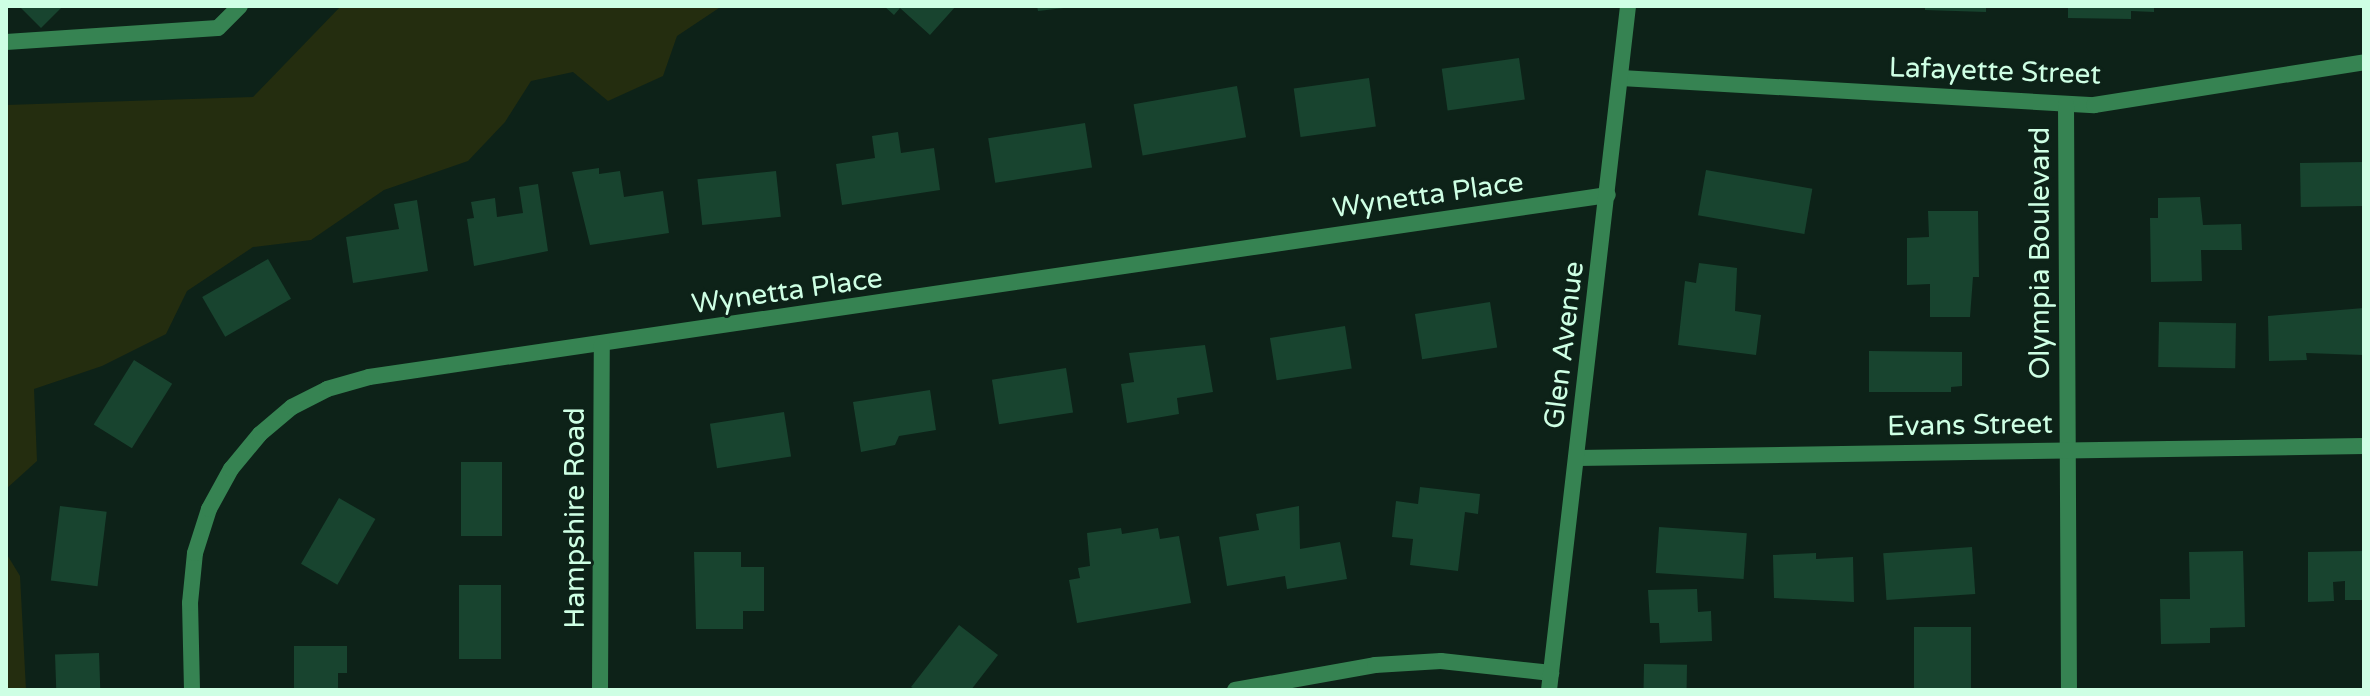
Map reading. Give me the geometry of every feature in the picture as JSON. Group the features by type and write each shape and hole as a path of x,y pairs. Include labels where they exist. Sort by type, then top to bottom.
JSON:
{"street":[{"path":"6,42 218,28 240,6"},
{"name":"Glen Avenue","path":"1550,682 1628,6"},
{"name":"Lafayette Street","path":"1621,78 2094,105 2364,62"},
{"name":"Olympia Boulevard","path":"2066,104 2069,690"},
{"name":"Wynetta Place","path":"192,690 195,553 209,509 231,469 271,425 327,389 369,377 1608,195"},
{"name":"Hampshire Road","path":"600,690 602,345"},
{"name":"Evans Street","path":"1577,458 2364,446"},
{"path":"1235,690 1415,663 1550,682"}],"green space":[{"path":"341,6 722,6 677,36 663,76 608,101 573,72 531,81 505,122 468,161 384,190 311,240 253,247 187,291 166,334 102,366 34,389 37,461 6,489 6,105 253,97"},
{"path":"6,553 20,576 26,690 6,690"}],"building":[{"path":"19,6 63,6 41,28"},
{"path":"884,6 956,6 930,35 900,8 894,15"},
{"path":"1037,6 1064,6 1064,8 1038,11"},
{"path":"1925,6 1986,6 1986,12 1925,10"},
{"path":"2068,6 2154,6 2154,12 2131,11 2131,19 2068,18"},
{"path":"1519,58 1525,100 1448,110 1442,69"},
{"path":"1369,78 1376,127 1301,137 1294,89"},
{"path":"1237,86 1246,137 1143,155 1134,104"},
{"path":"1085,123 1092,167 995,183 988,138"},
{"path":"898,132 901,153 934,148 940,190 842,205 836,164 875,158 872,136"},
{"path":"2363,162 2364,206 2301,207 2300,163"},
{"path":"599,168 599,174 620,171 624,197 663,191 669,233 590,245 572,172"},
{"path":"1706,170 1812,189 1804,234 1698,215"},
{"path":"776,171 781,217 702,225 697,179"},
{"path":"538,184 548,251 474,266 467,219 474,218 471,202 495,198 497,217 523,213 519,187"},
{"path":"2200,197 2203,225 2241,224 2242,250 2201,250 2202,281 2151,282 2150,218 2158,218 2158,198"},
{"path":"417,200 428,271 353,283 346,237 399,229 394,204"},
{"path":"1928,211 1978,211 1979,277 1973,277 1970,317 1930,317 1930,284 1907,285 1907,238 1929,237"},
{"path":"268,259 291,299 225,337 202,297"},
{"path":"1699,263 1737,268 1735,311 1761,315 1756,355 1678,345 1685,281 1696,283"},
{"path":"1490,302 1497,347 1422,359 1415,314"},
{"path":"2364,308 2364,355 2306,353 2307,360 2269,361 2268,316"},
{"path":"2159,322 2236,323 2235,368 2158,367"},
{"path":"1345,326 1352,368 1277,380 1270,338"},
{"path":"1205,345 1213,392 1177,398 1179,414 1127,423 1121,384 1134,382 1129,353"},
{"path":"1869,351 1962,352 1962,386 1951,387 1951,392 1869,392"},
{"path":"134,360 172,384 132,448 94,424"},
{"path":"1066,368 1073,412 999,424 992,380"},
{"path":"930,390 936,430 899,436 895,445 861,452 853,402"},
{"path":"784,412 791,456 717,468 710,424"},
{"path":"461,462 502,462 502,536 461,536"},
{"path":"1420,487 1480,494 1478,514 1465,512 1458,571 1410,565 1413,539 1392,537 1396,501 1418,504"},
{"path":"339,498 375,519 337,585 301,564"},
{"path":"60,506 107,512 98,586 51,580"},
{"path":"1299,506 1300,549 1340,542 1347,579 1287,589 1285,576 1227,586 1219,537 1259,530 1256,514"},
{"path":"1659,527 1747,533 1744,579 1656,573"},
{"path":"1121,528 1122,534 1158,528 1160,539 1179,536 1191,603 1077,623 1069,580 1080,578 1078,568 1090,566 1087,533"},
{"path":"1972,547 1975,594 1886,600 1883,553"},
{"path":"2243,551 2245,627 2210,628 2210,643 2161,644 2160,599 2190,599 2189,552"},
{"path":"2364,551 2364,600 2345,600 2345,581 2333,582 2334,601 2308,602 2308,552"},
{"path":"694,552 741,552 741,567 764,567 764,611 743,611 743,629 696,629"},
{"path":"1816,553 1816,559 1853,557 1854,602 1774,598 1773,555"},
{"path":"459,585 501,585 501,659 459,659"},
{"path":"1697,589 1698,612 1711,611 1712,641 1660,643 1659,623 1650,623 1648,590"},
{"path":"959,625 998,655 971,690 916,690 911,687"},
{"path":"1914,627 1971,627 1971,690 1914,690"},
{"path":"294,646 347,646 347,673 338,673 338,690 294,690"},
{"path":"99,653 100,690 56,690 55,655"},
{"path":"1644,664 1687,665 1687,690 1644,690"}]}
